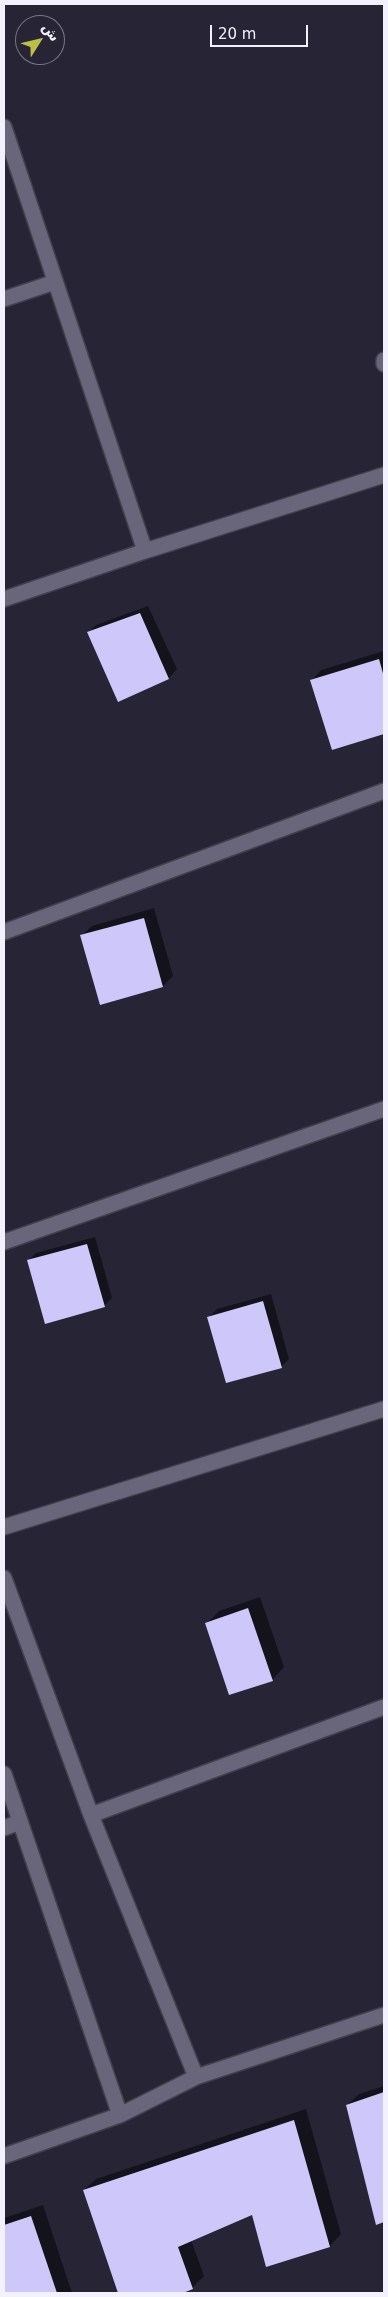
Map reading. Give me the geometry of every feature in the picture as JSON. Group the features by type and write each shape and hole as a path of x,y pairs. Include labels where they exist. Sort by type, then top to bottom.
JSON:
{"street":[{"path":"4,126 145,551"},
{"path":"4,299 55,282"},
{"path":"4,598 384,475"},
{"path":"4,932 384,791"},
{"path":"4,1242 384,1109"},
{"path":"4,1527 384,1409"},
{"path":"4,1578 91,1815 196,2077"},
{"path":"91,1815 384,1707"},
{"path":"4,1774 120,2116"},
{"path":"4,1828 20,1822"},
{"path":"4,2156 120,2116 196,2077 384,2015"}],"building":[{"path":"140,613 169,679 118,702 87,632"},
{"path":"379,659 384,677 384,734 332,750 310,680"},
{"path":"144,918 163,987 100,1005 80,935"},
{"path":"87,1244 105,1307 45,1324 27,1260"},
{"path":"263,1301 282,1368 226,1383 207,1317"},
{"path":"248,1608 273,1681 229,1695 205,1623"},
{"path":"384,2092 384,2222 376,2225 346,2105"},
{"path":"294,2120 330,2247 266,2267 252,2215 178,2247 193,2289 183,2293 118,2293 83,2190"},
{"path":"31,2216 57,2293 4,2293 4,2225"}]}
